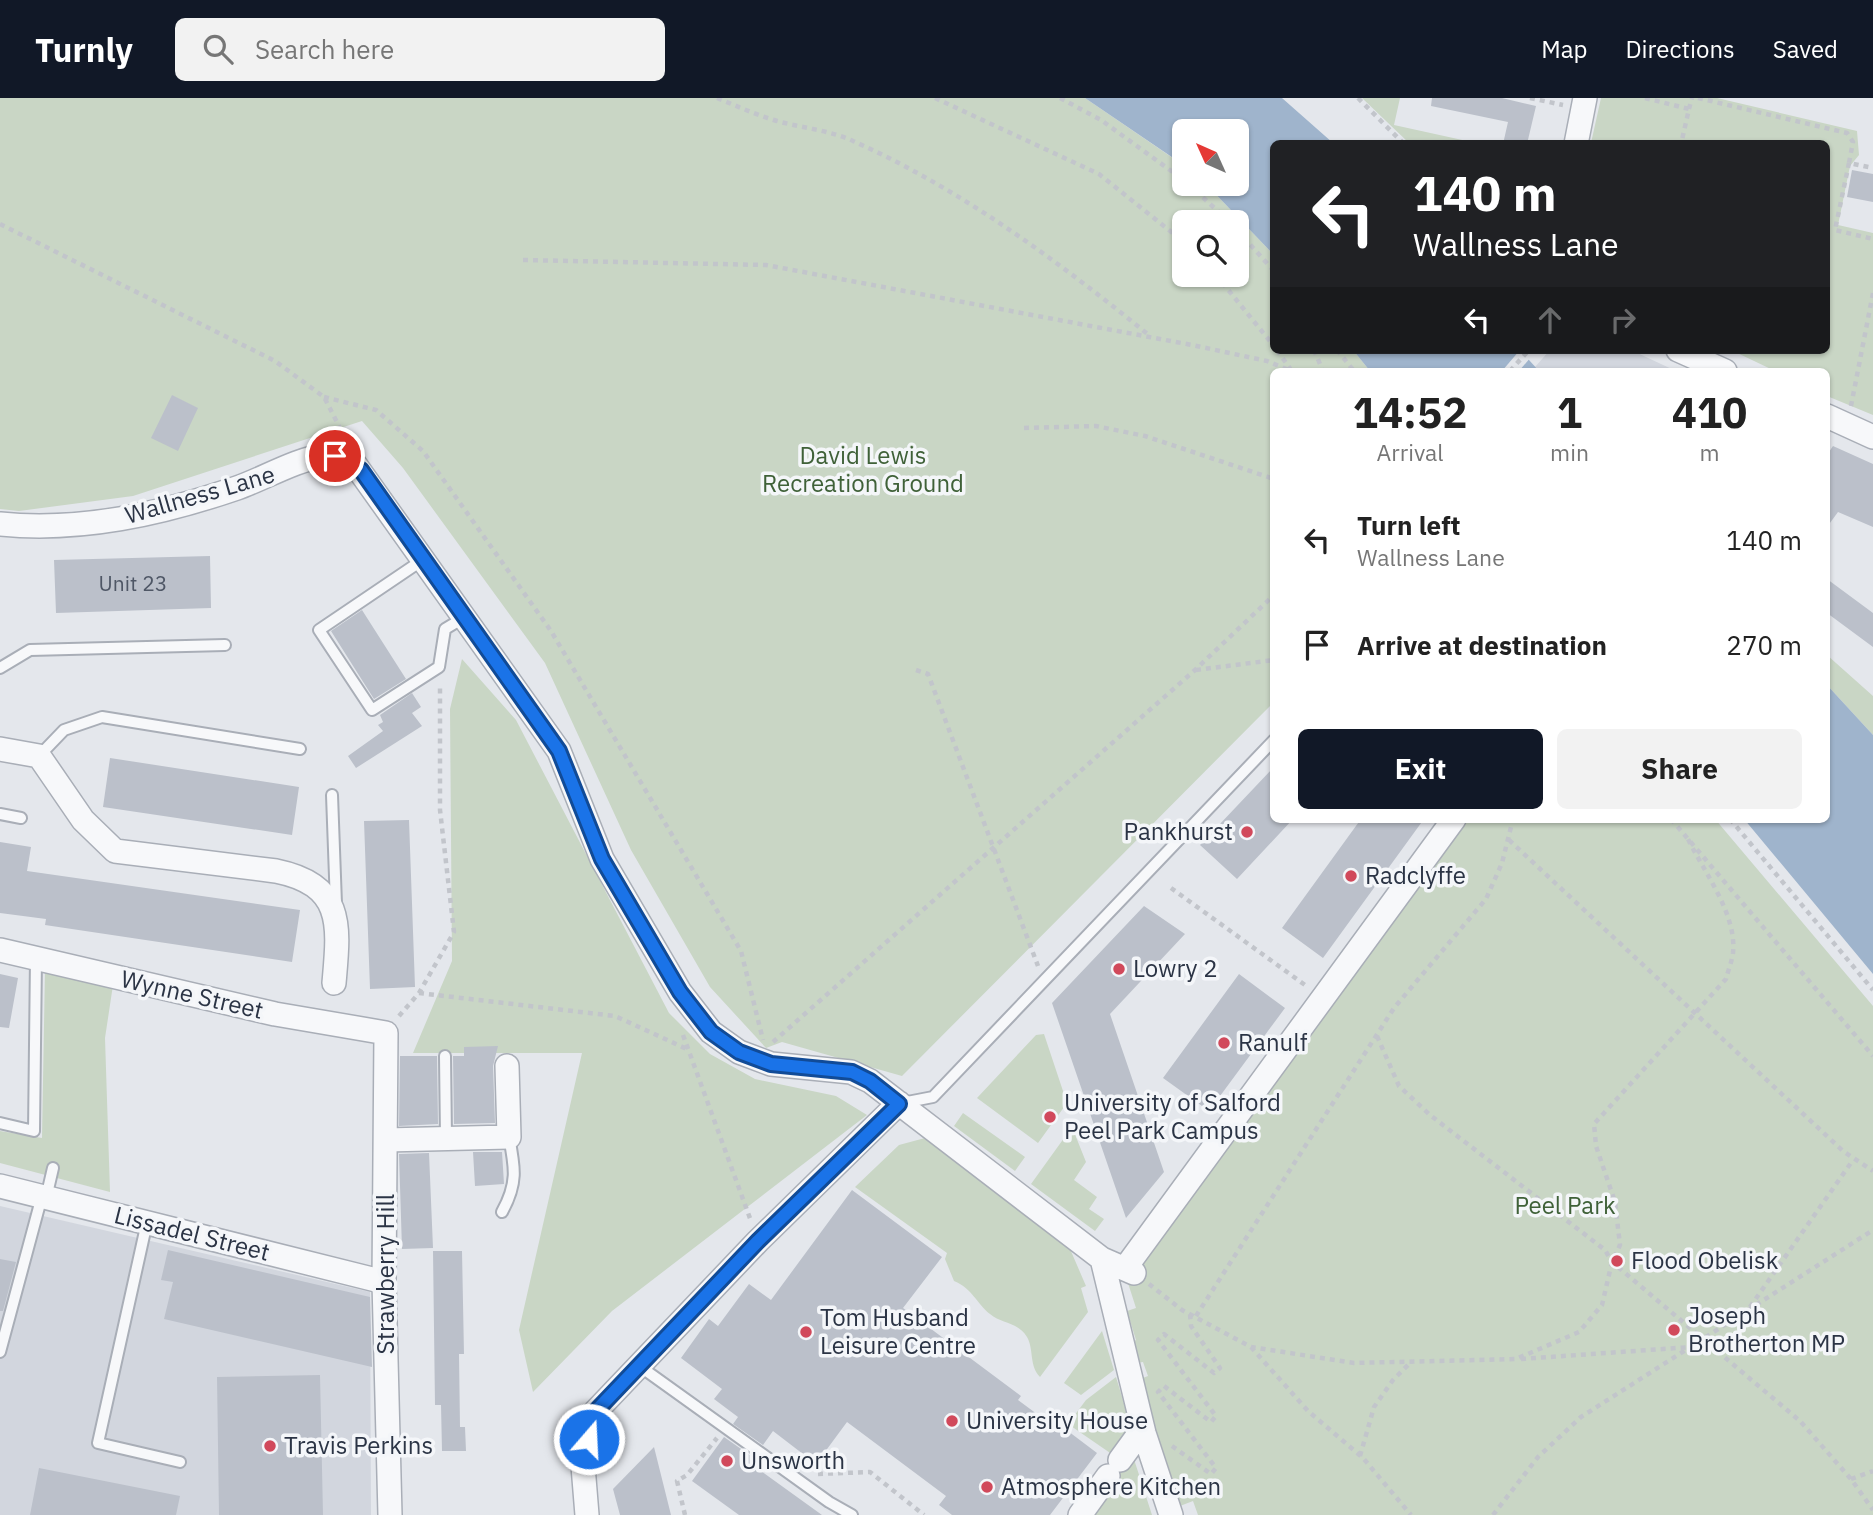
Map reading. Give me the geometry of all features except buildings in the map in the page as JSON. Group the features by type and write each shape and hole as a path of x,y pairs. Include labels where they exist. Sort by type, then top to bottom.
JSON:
{"street":[{"path":"1576,140 1578,102"},
{"path":"1687,354 1718,368"},
{"path":"1837,420 1873,437"},
{"name":"Wallness Lane","path":"0,524 46,528 124,518 214,496 312,458 335,456 345,459"},
{"path":"345,459 361,470 397,535 424,559 559,751 602,859 680,992 711,1032 739,1052 771,1064 852,1072 870,1081 1102,1259 1130,1270 1451,823"},
{"path":"0,749 39,756 83,820 115,851 299,876 329,900 336,914 339,931 334,983"},
{"name":"Wynne Street","path":"0,950 275,1014 386,1033"},
{"name":"Strawberry Hill","path":"386,1033 384,1282 390,1515"},
{"path":"386,1140 509,1137 507,1066"},
{"path":"587,1515 583,1466 595,1412 758,1241 899,1104"},
{"name":"Lissadel Street","path":"0,1186 384,1282"},
{"path":"1102,1259 1143,1429 1171,1515"},
{"path":"1080,1515 1143,1429"}],"lane":[{"path":"424,559 319,630 372,710 439,667 445,629 465,617"},
{"path":"0,668 30,650 225,645"},
{"path":"39,756 64,730 102,718 300,749"},
{"path":"899,1104 933,1097 1270,744"},
{"path":"332,795 336,914"},
{"path":"0,814 21,818"},
{"path":"0,1124 34,1131 36,958"},
{"path":"445,1056 446,1138"},
{"path":"502,1212 511,1196 516,1171 509,1137"},
{"path":"0,1352 53,1168"},
{"path":"147,1222 98,1443 180,1462"},
{"path":"638,1365 793,1473 829,1502 852,1515"}],"path":[{"path":"717,98 777,121 852,140 897,163 971,206 1068,271 1150,337"},
{"path":"935,98 1099,174 1172,233"},
{"path":"1060,98 1101,120 1172,172"},
{"path":"1358,98 1400,140"},
{"path":"1530,98 1578,102"},
{"path":"1644,98 1689,109"},
{"path":"1682,140 1692,98"},
{"path":"1698,98 1847,133 1853,142 1835,230 1873,239"},
{"path":"1849,163 1873,168"},
{"path":"1201,196 1217,210"},
{"path":"0,224 275,361 324,397 376,410 423,451 551,631 741,951 765,1048 1195,670 1270,599"},
{"path":"1249,243 1270,267"},
{"path":"523,260 766,265 1150,337 1266,361 1284,368"},
{"path":"1226,287 1270,342"},
{"path":"1837,420 1873,293"},
{"path":"1340,354 1352,368"},
{"path":"1513,368 1526,354"},
{"path":"324,397 340,426 345,459"},
{"path":"1024,428 1096,426 1145,436 1270,478"},
{"path":"1195,670 1270,661"},
{"path":"386,1033 419,993 454,932 440,810 439,667"},
{"path":"916,670 928,674 1044,982"},
{"path":"1196,1316 1394,1008 1486,900 1509,840 1512,823"},
{"path":"1675,823 1873,1056"},
{"path":"1733,823 1873,990"},
{"path":"1516,1359 1567,1338 1588,1324 1602,1305 1612,1262 1620,1245 1608,1177 1595,1146 1594,1124 1726,979 1733,953 1732,934 1724,907 1687,837"},
{"path":"1509,840 1853,1160 1873,1171"},
{"path":"1171,888 1323,998"},
{"path":"419,993 615,1017 690,1051"},
{"path":"680,1028 758,1241"},
{"path":"1377,1036 1399,1086 1422,1108 1605,1250 1612,1262 1801,1421 1851,1479 1873,1510"},
{"path":"1748,1311 1853,1160"},
{"path":"1493,1515 1538,1457 1567,1428 1599,1404 1873,1230"},
{"path":"1130,1270 1190,1314 1251,1347 1308,1411 1360,1456 1411,1515"},
{"path":"1143,1429 1210,1474 1216,1468 1158,1392 1164,1386 1211,1422 1216,1416 1158,1340 1164,1334 1214,1373 1220,1368 1191,1326 1190,1314"},
{"path":"1251,1347 1353,1363 1409,1364 1692,1347"},
{"path":"1360,1456 1374,1407 1392,1380 1409,1364"},
{"path":"685,1515 677,1481 687,1475 726,1427"},
{"path":"1851,1479 1873,1471"},
{"path":"793,1473 839,1475 870,1472 924,1515"}],"shaded area":[{"path":"1546,354 1640,354 1670,368 1536,368"},
{"path":"0,1206 370,1292 371,1515 0,1515"}],"green space":[{"name":"David Lewis Recreation Ground","path":"0,98 1085,98 1172,157 1172,196 1217,196 1231,210 1172,210 1172,287 1249,287 1249,229 1270,251 1270,354 1356,354 1368,368 1270,368 1270,706 902,1076 782,1042 766,1048 710,987 631,850 545,663 403,468 362,421 133,496 19,511 0,509"},
{"path":"1362,98 1400,98 1394,125 1462,140 1406,140"},
{"path":"1601,98 1717,98 1857,131 1859,155 1850,166 1838,225 1873,233 1873,415 1830,397 1830,368 1769,368 1739,354 1830,354 1830,140 1592,140"},
{"path":"1830,658 1873,696 1873,735 1830,688"},
{"path":"462,659 516,720 669,1013 710,1054 755,1079 836,1096 867,1115 612,1311 533,1392 519,1330 582,1053 413,1053 452,961 450,709"},
{"name":"Peel Park","path":"1464,823 1718,823 1873,1006 1873,1515 1198,1515 1193,1501 1180,1506 1140,1379 1148,1376 1143,1362 1136,1363 1130,1343 1136,1340 1127,1311 1136,1308 1128,1283"},
{"path":"45,969 113,985 105,1038 110,1192 0,1163 0,1131 42,1138"},
{"path":"1044,1034 1067,1103 1038,1143 977,1098 1036,1035"},
{"path":"963,1113 1025,1157 1015,1171 954,1126"},
{"path":"1072,1127 1086,1162 1074,1180 1097,1197 1089,1209 1104,1219 1095,1231 1031,1184"},
{"path":"925,1138 1067,1242 1086,1286 1081,1288 1088,1312 1040,1377 1034,1368 1027,1337 1019,1328 990,1314 966,1288 954,1281 945,1259 947,1253 855,1187 899,1145"},
{"path":"1102,1331 1114,1370 1081,1395 1064,1383"},
{"path":"1116,1377 1133,1433 1116,1457 1068,1424 1086,1400"},
{"path":"1131,1450 1152,1515 1086,1515"}],"water":[{"path":"1085,98 1282,98 1330,140 1270,140 1270,251 1249,229 1249,210 1231,210 1217,196 1250,196 1250,119 1172,119 1172,157"},
{"path":"1356,354 1524,354 1536,368 1368,368"},
{"path":"1830,688 1873,735 1873,974 1747,823 1830,823"}],"pier":[{"path":"1517,354 1528,354 1531,357 1522,368 1505,368"}],"place":[{"name":"Pankhurst","path":"1247,832"},
{"name":"Radclyffe","path":"1351,876"},
{"name":"Lowry 2","path":"1119,969"},
{"name":"Ranulf","path":"1224,1043"},
{"name":"University of Salford Peel Park Campus","path":"1050,1117"},
{"name":"Flood Obelisk","path":"1617,1261"},
{"name":"Joseph Brotherton MP","path":"1674,1330"},
{"name":"Tom Husband Leisure Centre","path":"806,1332"},
{"name":"University House","path":"952,1421"},
{"name":"Travis Perkins","path":"270,1446"},
{"name":"Unsworth","path":"727,1461"},
{"name":"Atmosphere Kitchen","path":"987,1487"}],"route":[{"path":"335,456 354,463 361,470 559,751 602,859 680,992 711,1032 739,1052 771,1064 852,1072 870,1081 899,1104 758,1241 638,1365 595,1412 589,1439"}]}
